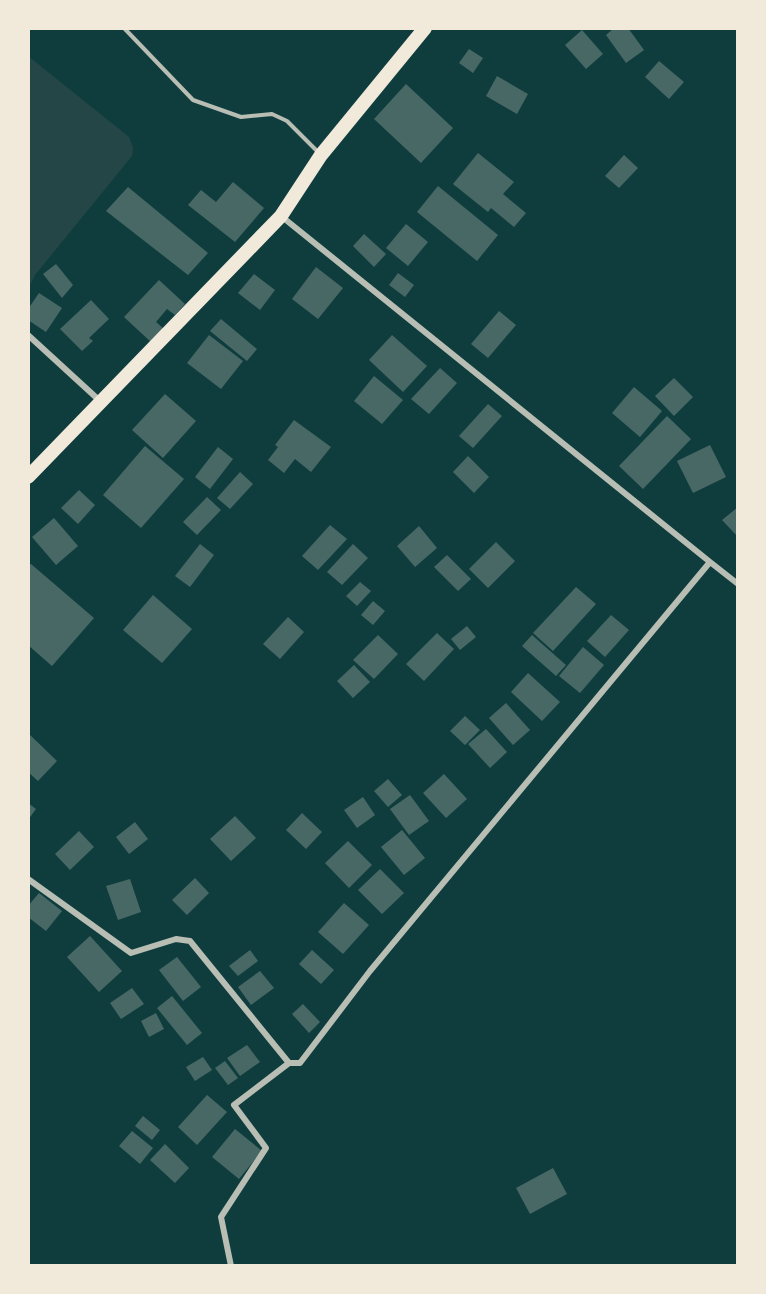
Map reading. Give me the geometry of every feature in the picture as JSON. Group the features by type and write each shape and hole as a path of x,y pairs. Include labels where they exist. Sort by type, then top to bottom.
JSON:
{"highway":[{"path":"28,477 103,404 281,216 321,155 425,28"}],"street":[{"path":"281,216 738,584"},
{"path":"28,335 103,404"},
{"path":"231,1266 221,1217 267,1148 234,1105 289,1063 300,1064 370,970 710,562"},
{"path":"28,879 131,953 176,939 190,940 289,1063"}],"lane":[{"path":"124,28 194,100 241,117 272,114 287,121 321,155"}],"shaded area":[{"path":"28,56 129,137 133,148 132,156 35,275 29,287"}],"building":[{"path":"614,28 628,28 644,50 626,63 606,35"},
{"path":"582,30 603,54 586,69 565,45"},
{"path":"469,49 483,58 473,73 459,63"},
{"path":"659,61 684,82 669,99 645,77"},
{"path":"497,76 528,94 517,114 486,96"},
{"path":"406,84 453,128 421,163 374,119"},
{"path":"478,153 514,182 503,194 526,213 514,227 491,208 488,212 453,184"},
{"path":"624,155 638,168 619,188 605,176"},
{"path":"233,182 264,208 235,242 188,205 201,190 216,202"},
{"path":"438,186 498,235 477,261 417,212"},
{"path":"128,187 208,253 188,275 106,211"},
{"path":"406,224 428,242 408,266 386,248"},
{"path":"364,234 386,254 374,267 353,246"},
{"path":"56,264 73,285 62,298 43,274"},
{"path":"316,267 343,288 318,319 292,299"},
{"path":"398,273 414,285 405,297 389,285"},
{"path":"254,274 275,290 260,310 238,293"},
{"path":"159,280 185,304 175,315 167,309 156,322 164,329 152,343 124,317"},
{"path":"39,293 62,308 46,332 28,320 28,309"},
{"path":"91,300 109,319 89,338 93,341 82,351 60,329"},
{"path":"499,311 516,325 488,358 471,344"},
{"path":"221,319 257,349 247,361 210,331"},
{"path":"209,335 243,361 221,389 187,363"},
{"path":"392,335 427,366 403,392 369,360"},
{"path":"440,368 457,383 429,414 411,399"},
{"path":"374,376 403,400 382,424 354,401"},
{"path":"674,378 693,397 674,416 655,396"},
{"path":"634,387 662,411 640,437 612,413"},
{"path":"165,394 196,421 163,458 132,430"},
{"path":"488,404 502,416 473,448 459,436"},
{"path":"667,416 691,439 643,489 619,466"},
{"path":"294,420 331,447 311,472 295,459 284,473 268,460 278,447 275,445"},
{"path":"710,445 726,477 693,493 677,461"},
{"path":"145,446 184,479 141,528 103,495"},
{"path":"218,447 233,459 210,489 195,477"},
{"path":"468,456 489,477 474,493 453,472"},
{"path":"240,472 253,484 230,509 217,498"},
{"path":"79,490 95,505 78,524 61,508"},
{"path":"207,497 221,510 197,535 183,522"},
{"path":"738,507 738,537 722,520"},
{"path":"54,518 78,546 56,565 32,537"},
{"path":"330,525 347,539 318,570 302,556"},
{"path":"419,526 437,548 415,567 397,546"},
{"path":"496,542 515,561 488,588 469,569"},
{"path":"200,544 214,555 190,587 175,576"},
{"path":"353,544 368,558 342,585 327,572"},
{"path":"447,555 471,579 458,591 434,567"},
{"path":"31,564 94,618 52,666 28,645 28,566"},
{"path":"360,582 371,591 357,606 346,596"},
{"path":"576,587 596,604 553,651 533,633"},
{"path":"153,595 192,629 162,663 123,630"},
{"path":"373,601 385,611 373,625 361,615"},
{"path":"611,615 629,630 605,657 587,641"},
{"path":"288,617 304,632 280,659 263,644"},
{"path":"467,626 476,637 460,650 451,639"},
{"path":"437,633 454,649 424,681 406,664"},
{"path":"378,635 398,654 374,679 353,660"},
{"path":"532,635 566,665 556,676 522,646"},
{"path":"583,647 604,665 580,693 559,676"},
{"path":"354,665 370,682 353,698 337,681"},
{"path":"528,673 560,702 542,721 511,692"},
{"path":"506,703 530,730 513,745 489,718"},
{"path":"465,716 480,730 465,745 450,731"},
{"path":"486,729 507,752 490,768 468,744"},
{"path":"28,733 57,761 38,781 28,772"},
{"path":"444,774 467,799 446,818 423,793"},
{"path":"388,779 402,795 388,807 374,791"},
{"path":"410,795 429,821 409,835 390,809"},
{"path":"363,797 375,815 357,828 344,810"},
{"path":"28,803 36,809 28,820"},
{"path":"302,813 322,832 306,849 286,830"},
{"path":"235,816 256,838 231,861 210,839"},
{"path":"135,822 148,839 129,854 116,837"},
{"path":"402,830 425,858 404,875 381,847"},
{"path":"79,831 94,847 70,870 55,854"},
{"path":"348,841 372,865 349,888 325,863"},
{"path":"380,869 404,893 382,914 358,890"},
{"path":"195,878 209,893 187,915 172,900"},
{"path":"130,879 141,912 118,920 106,886"},
{"path":"39,893 62,911 46,931 28,917 28,906"},
{"path":"344,903 369,925 343,954 318,932"},
{"path":"90,936 122,971 99,992 67,957"},
{"path":"250,950 258,961 238,976 229,966"},
{"path":"312,950 334,970 321,984 299,964"},
{"path":"177,957 201,987 183,1001 159,970"},
{"path":"260,971 274,988 251,1005 238,987"},
{"path":"132,988 144,1004 121,1019 110,1003"},
{"path":"172,996 202,1033 187,1045 157,1008"},
{"path":"303,1004 320,1022 309,1033 292,1014"},
{"path":"156,1013 164,1029 149,1037 141,1021"},
{"path":"247,1045 260,1062 240,1076 227,1058"},
{"path":"203,1057 212,1070 195,1081 186,1067"},
{"path":"225,1061 238,1078 228,1085 215,1068"},
{"path":"207,1095 227,1112 197,1145 178,1127"},
{"path":"143,1116 160,1130 152,1140 135,1126"},
{"path":"235,1129 262,1151 239,1179 212,1157"},
{"path":"132,1131 153,1148 140,1164 119,1146"},
{"path":"165,1144 189,1168 175,1183 150,1160"},
{"path":"553,1168 567,1194 530,1214 516,1188"}]}
